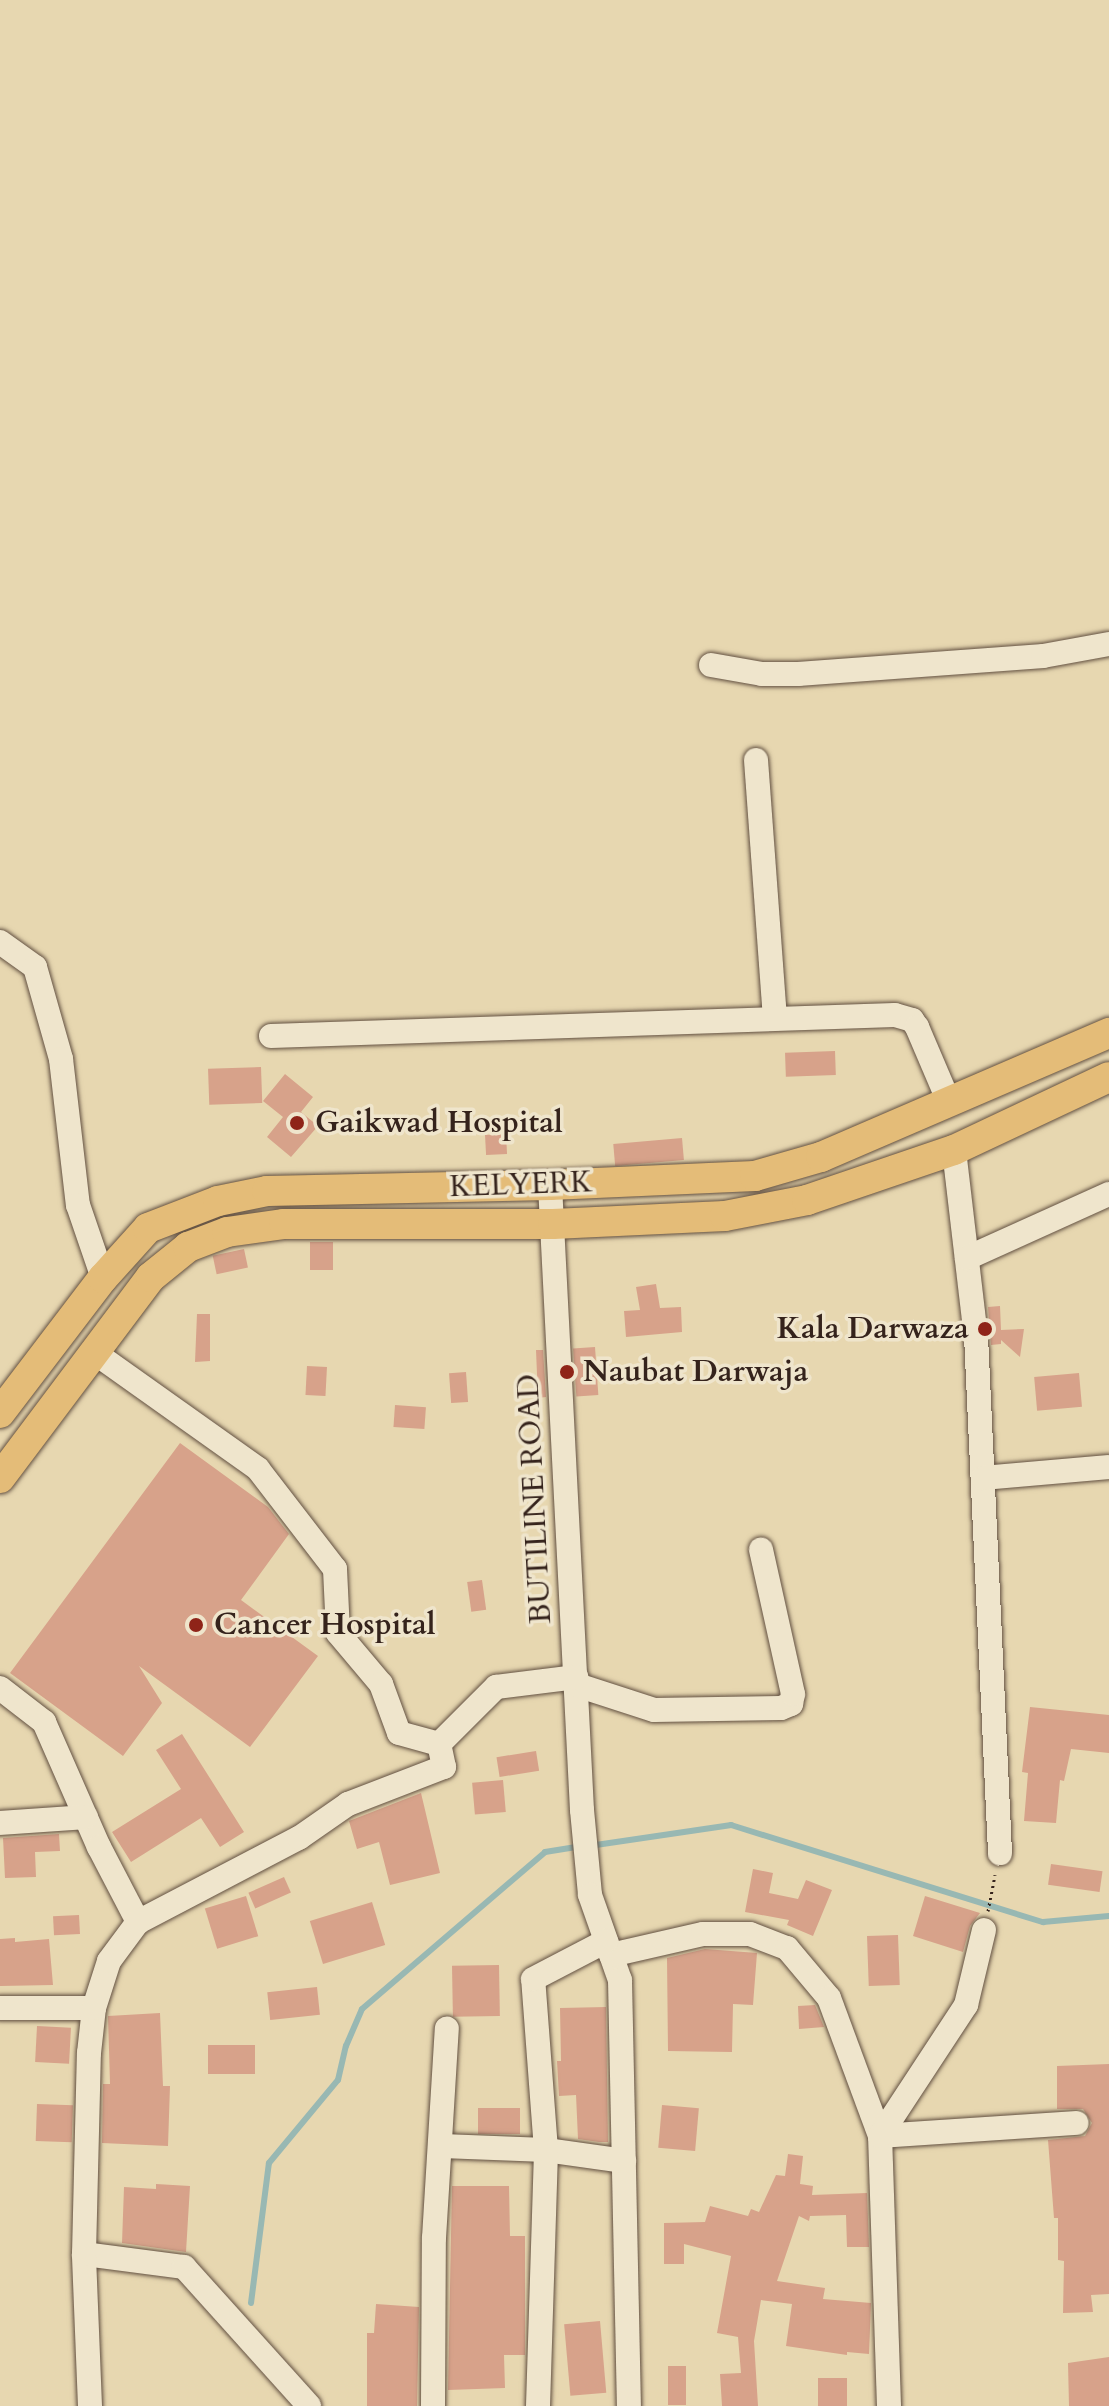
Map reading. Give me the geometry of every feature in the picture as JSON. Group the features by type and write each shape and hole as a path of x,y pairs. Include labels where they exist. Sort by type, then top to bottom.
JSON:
{"main road":[{"name":"KELYERK","path":"0,1413 103,1278 148,1228 218,1201 267,1191 550,1185 755,1176 821,1157 1109,1033"},
{"path":"0,1478 151,1277 188,1247 227,1232 284,1224 553,1224 725,1216 807,1200 954,1150 1109,1077"}],"street":[{"path":"711,665 762,674 798,674 1043,656 1109,644"},
{"path":"756,760 775,1018"},
{"path":"0,942 35,967 61,1059 78,1205 103,1278"},
{"path":"271,1036 775,1018 905,1017 917,1027 949,1102"},
{"path":"954,1150 976,1336 1000,1853"},
{"name":"BUTILINE ROAD","path":"550,1185 582,1810 590,1895 620,1980 629,2406"},
{"path":"967,1258 1109,1194"},
{"path":"95,1353 258,1469 335,1569 338,1633 381,1684 399,1733 439,1744"},
{"path":"983,1478 1109,1467"},
{"path":"439,1744 496,1687 576,1681 654,1710 781,1708 791,1704 793,1694 761,1550"},
{"path":"0,1688 44,1722 138,1922"},
{"path":"90,2406 84,2254 89,2053 94,2008 109,1961 138,1922 299,1838 348,1804 444,1767 439,1744"},
{"path":"0,1823 86,1817"},
{"path":"880,2136 966,2005 984,1930"},
{"path":"538,2406 546,2150 533,1979 609,1948 703,1934 750,1934 787,1948 829,1998 880,2136 889,2406"},
{"path":"0,2008 94,2008"},
{"path":"433,2406 434,2238 447,2028"},
{"path":"880,2136 1077,2123"},
{"path":"442,2146 546,2150 624,2161"},
{"path":"84,2254 184,2267 309,2406"}],"path":[{"path":"984,1930 1000,1853"}],"building":[{"path":"835,1051 836,1075 786,1077 785,1053"},
{"path":"261,1067 262,1103 209,1105 208,1069"},
{"path":"285,1074 313,1097 301,1112 318,1126 291,1157 267,1137 283,1117 263,1101"},
{"path":"506,1134 507,1154 486,1155 485,1135"},
{"path":"682,1138 684,1160 615,1166 613,1144"},
{"path":"310,1242 333,1242 333,1270 310,1270"},
{"path":"244,1249 248,1268 217,1274 213,1256"},
{"path":"656,1284 660,1308 681,1307 682,1332 626,1337 624,1311 640,1310 636,1287"},
{"path":"1000,1306 1001,1330 1024,1329 1020,1357 1001,1340 1001,1344 991,1345 988,1307"},
{"path":"197,1314 210,1314 210,1361 195,1362"},
{"path":"595,1347 598,1395 576,1396 573,1349"},
{"path":"536,1350 543,1350 546,1397 538,1398"},
{"path":"307,1366 327,1367 325,1396 305,1395"},
{"path":"466,1372 468,1402 451,1403 449,1373"},
{"path":"1079,1373 1082,1407 1037,1411 1034,1377"},
{"path":"395,1405 426,1407 424,1429 393,1427"},
{"name":"Cancer Hospital","path":"180,1443 268,1507 289,1534 241,1600 318,1656 250,1747 139,1666 162,1703 123,1756 10,1673"},
{"path":"482,1580 486,1610 471,1612 467,1582"},
{"path":"1030,1707 1109,1715 1109,1753 1071,1749 1064,1781 1060,1780 1056,1823 1024,1821 1028,1773 1022,1772"},
{"path":"182,1734 244,1832 220,1847 201,1818 131,1862 112,1832 181,1789 156,1750"},
{"path":"536,1751 539,1771 500,1777 496,1757"},
{"path":"503,1780 506,1812 475,1815 472,1783"},
{"path":"421,1793 440,1873 390,1885 379,1842 357,1849 349,1821"},
{"path":"59,1834 60,1851 35,1852 36,1877 5,1878 3,1838"},
{"path":"1051,1864 1102,1871 1100,1892 1048,1885"},
{"path":"753,1869 773,1873 769,1893 798,1899 806,1880 832,1890 813,1936 787,1925 789,1920 745,1912"},
{"path":"284,1877 291,1893 255,1908 248,1893"},
{"path":"246,1896 258,1936 217,1949 205,1909"},
{"path":"925,1896 980,1913 970,1926 963,1952 913,1936"},
{"path":"372,1902 385,1945 323,1964 310,1921"},
{"path":"79,1915 80,1934 54,1935 53,1916"},
{"path":"898,1935 900,1985 869,1986 867,1936"},
{"path":"15,1938 15,1942 49,1939 53,1985 0,1986 0,1939"},
{"path":"705,1949 757,1953 753,2005 733,2004 732,2052 668,2051 667,1958"},
{"path":"499,1965 500,2016 453,2017 452,1966"},
{"path":"317,1987 320,2015 270,2020 267,1992"},
{"path":"815,2005 824,2027 799,2029 798,2006"},
{"path":"606,2007 608,2142 599,2142 578,2139 576,2095 559,2096 557,2061 561,2061 560,2008"},
{"path":"160,2013 163,2086 170,2086 168,2146 102,2143 103,2084 110,2084 108,2016"},
{"path":"37,2026 71,2028 69,2064 35,2062"},
{"path":"208,2045 255,2045 255,2074 208,2074"},
{"path":"1109,2064 1109,2294 1091,2295 1093,2312 1063,2313 1064,2261 1058,2260 1058,2218 1054,2218 1048,2140 1085,2136 1092,2123 1083,2109 1057,2109 1057,2066"},
{"path":"37,2104 73,2105 72,2142 36,2141"},
{"path":"662,2105 699,2108 695,2151 658,2148"},
{"path":"478,2108 520,2108 520,2134 478,2134"},
{"path":"788,2154 803,2156 800,2184 813,2186 812,2195 867,2193 869,2247 847,2247 846,2215 810,2216 809,2221 799,2216 777,2281 825,2288 823,2299 871,2303 869,2354 847,2352 847,2355 786,2346 792,2304 761,2300 754,2341 758,2406 722,2406 720,2374 741,2373 738,2337 717,2333 731,2256 684,2244 684,2264 664,2264 664,2223 705,2222 710,2206 748,2216 751,2209 759,2212 776,2175 785,2176"},
{"path":"156,2184 190,2186 186,2252 122,2243 124,2187 156,2189"},
{"path":"452,2186 509,2186 510,2236 525,2236 525,2355 504,2355 505,2388 448,2390"},
{"path":"376,2304 419,2307 417,2406 367,2406 367,2333 374,2333"},
{"path":"600,2321 606,2393 570,2396 564,2324"},
{"path":"1109,2357 1109,2406 1069,2406 1068,2363"},
{"path":"668,2366 686,2366 686,2405 668,2405"},
{"path":"818,2378 847,2378 847,2406 818,2406"}],"waterway":[{"path":"589,1846 731,1825 1043,1922 1109,1916"},
{"path":"251,2303 269,2163 338,2080 346,2046 362,2009 545,1852 578,1847"}],"place":[{"name":"Gaikwad Hospital","path":"297,1123"},
{"name":"Kala Darwaza","path":"985,1329"},
{"name":"Naubat Darwaja","path":"567,1372"},
{"name":"Cancer Hospital","path":"196,1625"}]}
